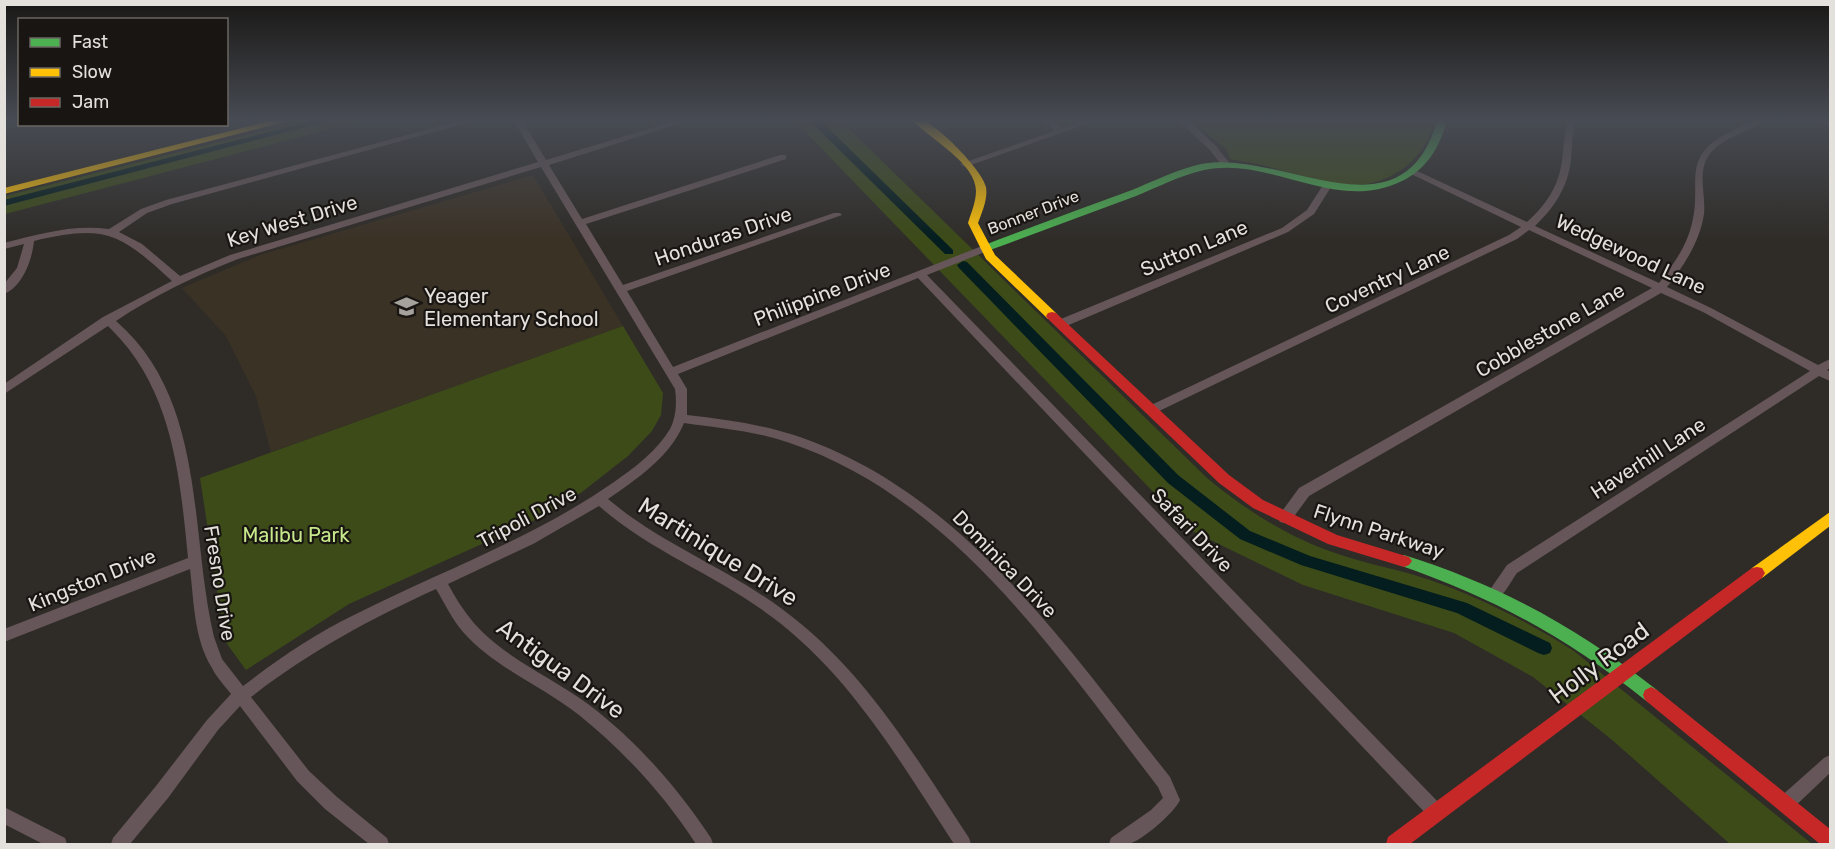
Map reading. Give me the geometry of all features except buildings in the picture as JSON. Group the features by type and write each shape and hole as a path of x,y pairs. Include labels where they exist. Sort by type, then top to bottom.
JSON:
{"street":[{"path":"4,191 126,161"},
{"path":"110,233 144,211 169,202 323,161"},
{"name":"Tripoli Drive","path":"119,844 141,820 214,723 241,696 298,654 329,635 566,522 642,467 674,433 680,418 683,400 681,389 541,161"},
{"name":"Key West Drive","path":"4,390 107,320 213,265 270,244 554,161"},
{"path":"579,223 775,161"},
{"name":"Flynn Parkway","path":"962,161 981,182 982,188 973,223 990,257 1224,479 1258,504 1333,540 1446,573 1494,594 1560,628 1624,673 1830,841"},
{"path":"966,164 976,161"},
{"path":"1223,161 1226,165"},
{"name":"Bonner Drive","path":"986,248 1188,171 1226,165 1261,169 1326,187 1362,190 1379,187 1412,172 1425,161"},
{"name":"Coventry Lane","path":"1151,410 1513,237 1546,210 1563,179 1565,161"},
{"name":"Cobblestone Lane","path":"1285,518 1304,492 1661,288 1681,260 1695,231 1699,214 1698,178 1701,161"},
{"name":"Wedgewood Lane","path":"1412,172 1661,288 1827,370"},
{"name":"Sutton Lane","path":"1060,324 1285,230 1311,212 1326,187"},
{"name":"Honduras Drive","path":"620,290 837,216"},
{"path":"4,246 80,231 110,233 132,242 179,281"},
{"path":"4,291 25,266 29,240"},
{"name":"Philippine Drive","path":"672,372 986,248"},
{"name":"Safari Drive","path":"920,274 1436,812"},
{"name":"Fresno Drive","path":"107,320 117,327 146,364 164,397 180,448 209,649 241,696 303,776 331,803 381,844"},
{"name":"Haverhill Lane","path":"1494,594 1512,569 1827,370"},
{"name":"Dominica Drive","path":"680,418 753,429 793,440 850,465 913,503 971,552 1012,595 1164,782 1172,800 1157,816 1117,844"},
{"name":"Martinique Drive","path":"599,499 644,534 730,580 803,633 848,678 880,718 963,844"},
{"name":"Holly Road","path":"1395,844 1830,518"},
{"name":"Kingston Drive","path":"4,636 195,561"},
{"name":"Antigua Drive","path":"440,582 459,615 490,646 554,687 624,745 667,793 705,844"},
{"path":"1785,804 1830,763"},
{"path":"4,815 59,844"}],"shaded area":[{"name":"Yeager Elementary School","path":"533,175 623,326 271,452 256,396 226,336 182,288 260,255"}],"green space":[{"path":"145,161 209,161 5,214 5,196"},
{"path":"833,161 882,161 1207,478 1238,502 1270,523 1305,541 1341,555 1419,576 1449,587 1504,611 1557,640 1574,651 1812,844 1730,844 1611,739 1533,677 1454,633 1303,585 1190,530"},
{"path":"1239,161 1412,161 1390,177 1367,184 1353,185 1325,182"},
{"name":"Malibu Park","path":"623,326 663,393 661,415 652,431 628,456 582,492 535,520 349,604 246,670 225,641 200,478"}],"waterway":[{"path":"4,203 169,161"},
{"path":"856,161 949,252"},
{"path":"963,265 1173,479 1245,535 1306,561 1461,608 1544,648"}],"traffic: fast":[{"path":"986,248 1202,167 1255,168 1322,185 1360,188 1392,182 1407,175 1423,161"},
{"path":"1404,561 1471,585 1534,615 1594,652 1651,695"}],"traffic: slow":[{"path":"4,191 125,161"},
{"path":"965,161 978,177 981,186 981,195 973,223 990,257 1052,316"},
{"path":"1757,573 1830,518"}],"traffic: jam":[{"path":"1052,316 1224,479 1258,504 1333,540 1404,561"},
{"path":"1395,844 1757,573"},
{"path":"1651,695 1830,841"}],"place":[{"name":"Yeager Elementary School","path":"406,307"}]}
